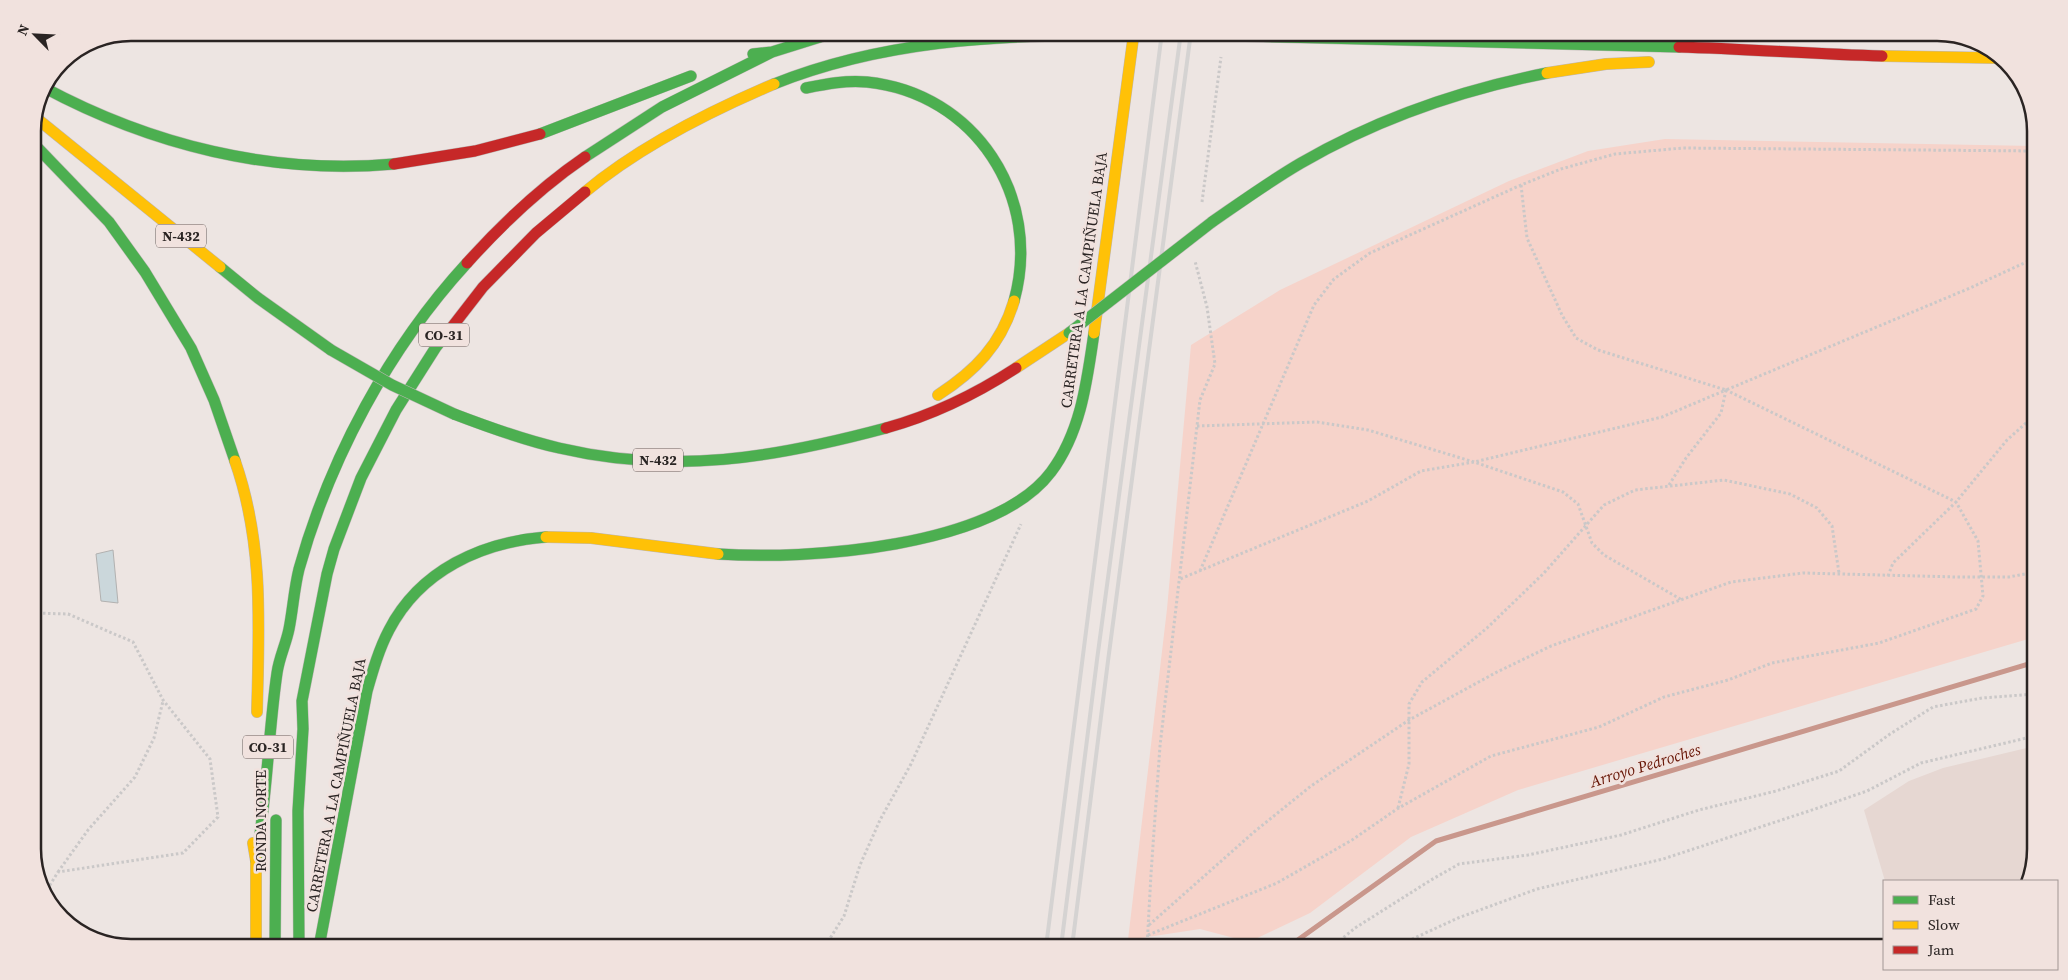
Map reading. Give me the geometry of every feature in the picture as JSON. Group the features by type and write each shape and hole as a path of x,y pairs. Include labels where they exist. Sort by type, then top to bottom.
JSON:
{"main road":[{"name":"CO-31","path":"256,861 261,839 268,747 279,663 288,634 297,580 311,532 337,466 364,408 396,354 448,285 478,250 525,205 576,163 629,127 692,91 772,52 807,41"},
{"name":"CO-31","path":"301,705 315,625 334,551 351,504 379,441 414,380 446,333 494,274 550,219 621,164 669,134 756,92 805,73 855,59 931,44 965,41"},
{"name":"CARRETERA A LA CAMPIÑUELA BAJA","path":"321,939 367,691 376,657 390,627 408,601 429,580 454,562 483,547 512,539 538,536 572,536 722,554 772,556 823,554 928,537 965,527 1004,510 1025,498 1039,486 1053,470 1069,444 1079,420 1087,382 1133,41"},
{"name":"CO-31","path":"1431,41 1766,50 1804,54 1989,58"},
{"path":"726,62 743,56 772,52"},
{"path":"1761,62 1770,62 1804,54"},
{"path":"866,432 912,421 982,390 1069,334 1212,222 1301,163 1372,127 1467,92 1556,71 1638,62 1657,62"},
{"path":"51,92 104,119 164,139 234,157 293,165 350,167 414,161 471,151 546,132 700,72"},
{"path":"756,92 794,91 835,82 873,82 904,89 934,102 957,117 978,136 997,162 1011,190 1020,222 1022,256 1017,295 1007,324 990,353 975,371 955,385 866,432"},
{"name":"N-432","path":"41,122 258,298 331,350 392,385 454,414 509,435 560,448 619,457 670,461 770,455 866,432"},
{"path":"41,151 109,222 140,265 191,348 214,400 242,480 256,546 259,608 256,720"},
{"name":"RONDA NORTE","path":"275,939 276,762 287,664 288,634"},
{"path":"299,939 298,789 303,723 301,705"},
{"name":"RONDA NORTE","path":"286,939 288,786 295,722 301,705"},
{"path":"254,779 253,838 256,861 256,939"}],"path":[{"path":"1201,207 1222,52"},
{"path":"1200,572 1314,305 1334,280 1370,253 1560,169 1615,154 1683,148 2027,151"},
{"path":"1148,934 1277,883 1352,840 1398,809 1491,756 1599,727 1664,697 1728,680 1772,663 1879,643 1976,609 1983,596 1978,541 1956,502 1726,390 1598,350 1576,338 1562,315 1527,238 1521,185"},
{"path":"1148,939 1160,746 1200,400 1215,364 1207,307 1195,260"},
{"path":"1180,579 1368,502 1421,472 1474,462 1662,417 1970,288 2027,262"},
{"path":"1669,486 1686,458 1721,413 1726,390"},
{"path":"1197,426 1317,422 1368,430 1474,462 1563,492 1578,504 1592,543 1604,556 1682,600"},
{"path":"1888,576 1893,563 1956,502 2007,440 2027,422"},
{"path":"1398,809 1409,764 1409,704 1422,682 1487,628 1544,572 1604,505 1635,490 1724,480 1790,494 1817,508 1832,526 1839,573"},
{"path":"830,939 844,916 860,865 880,820 911,764 1022,521"},
{"path":"1148,925 1254,832 1311,786 1409,720 1497,672 1551,646 1731,582 1803,573 1982,577 2009,577 2027,574"},
{"path":"41,613 68,614 133,642 163,700 210,759 218,817 184,853 58,872"},
{"path":"1342,939 1355,928 1459,864 1528,855 1621,835 1699,810 1776,791 1839,771 1890,734 1933,707 1982,698 2027,695"},
{"path":"50,886 88,830 135,777 154,738 163,700"},
{"path":"1412,939 1458,918 1537,889 1663,859 1868,791 1921,763 2027,738"}],"shaded area":[{"path":"1665,139 2027,146 2027,639 1518,790 1411,837 1310,913 1255,939 1238,939 1200,929 1128,939 1167,609 1191,345 1280,290 1509,181 1588,151"},
{"path":"2027,748 2027,855 2021,880 1885,880 1864,810 1909,781 1943,768"}],"building":[{"path":"113,550 118,603 101,601 96,554"}],"waterway":[{"name":"Arroyo Pedroches","path":"1299,939 1436,841 2027,664"}],"railway":[{"path":"1047,939 1161,41"},
{"path":"1062,939 1097,660 1180,41"},
{"path":"1073,939 1190,41"}],"traffic: fast":[{"path":"753,54 772,52 807,41"},
{"path":"774,84 856,58 960,41"},
{"path":"1442,41 1679,47"},
{"path":"585,157 662,107 772,52"},
{"path":"1212,222 1289,170 1359,133 1451,97 1547,73"},
{"path":"540,134 691,76"},
{"path":"806,88 836,83 867,82 906,90 940,106 969,129 992,157 1009,189 1018,224 1020,262 1014,301"},
{"path":"51,91 126,125 169,140 213,151 257,160 302,165 394,164"},
{"path":"41,151 109,222 145,272 191,348 214,400 235,461"},
{"path":"1069,333 1212,222"},
{"path":"256,861 263,814 277,673 289,629 299,569 312,527 327,486 365,406 412,331 467,263"},
{"path":"220,267 258,298 331,350"},
{"path":"299,939 298,811 303,729 302,701 327,574 334,549 361,478 396,410 436,347 452,327"},
{"path":"718,554 799,554 847,551 896,544 944,533 987,518 1024,498 1051,472 1069,440 1081,406 1094,333"},
{"path":"331,350 392,385 454,414"},
{"path":"454,414 546,445 601,456 643,460 683,461 764,455 845,439 886,428"},
{"path":"320,939 367,691 379,652 389,630 402,609 418,591 435,576 455,563 499,545 546,537"},
{"path":"275,939 276,820"}],"traffic: slow":[{"path":"1094,333 1133,41"},
{"path":"1882,56 1989,58"},
{"path":"1547,73 1606,64 1649,62"},
{"path":"585,192 628,160 675,131 724,106 774,84"},
{"path":"41,122 220,267"},
{"path":"938,395 964,376 985,356 1002,331 1014,301"},
{"path":"1016,368 1069,333"},
{"path":"235,461 251,523 258,585 257,712"},
{"path":"546,537 591,538 718,554"},
{"path":"253,843 256,861 256,939"}],"traffic: jam":[{"path":"1679,47 1882,56"},
{"path":"394,164 475,151 540,134"},
{"path":"467,263 523,206 585,157"},
{"path":"452,327 483,287 536,233 585,192"},
{"path":"886,428 921,417 954,403 1016,368"}]}
